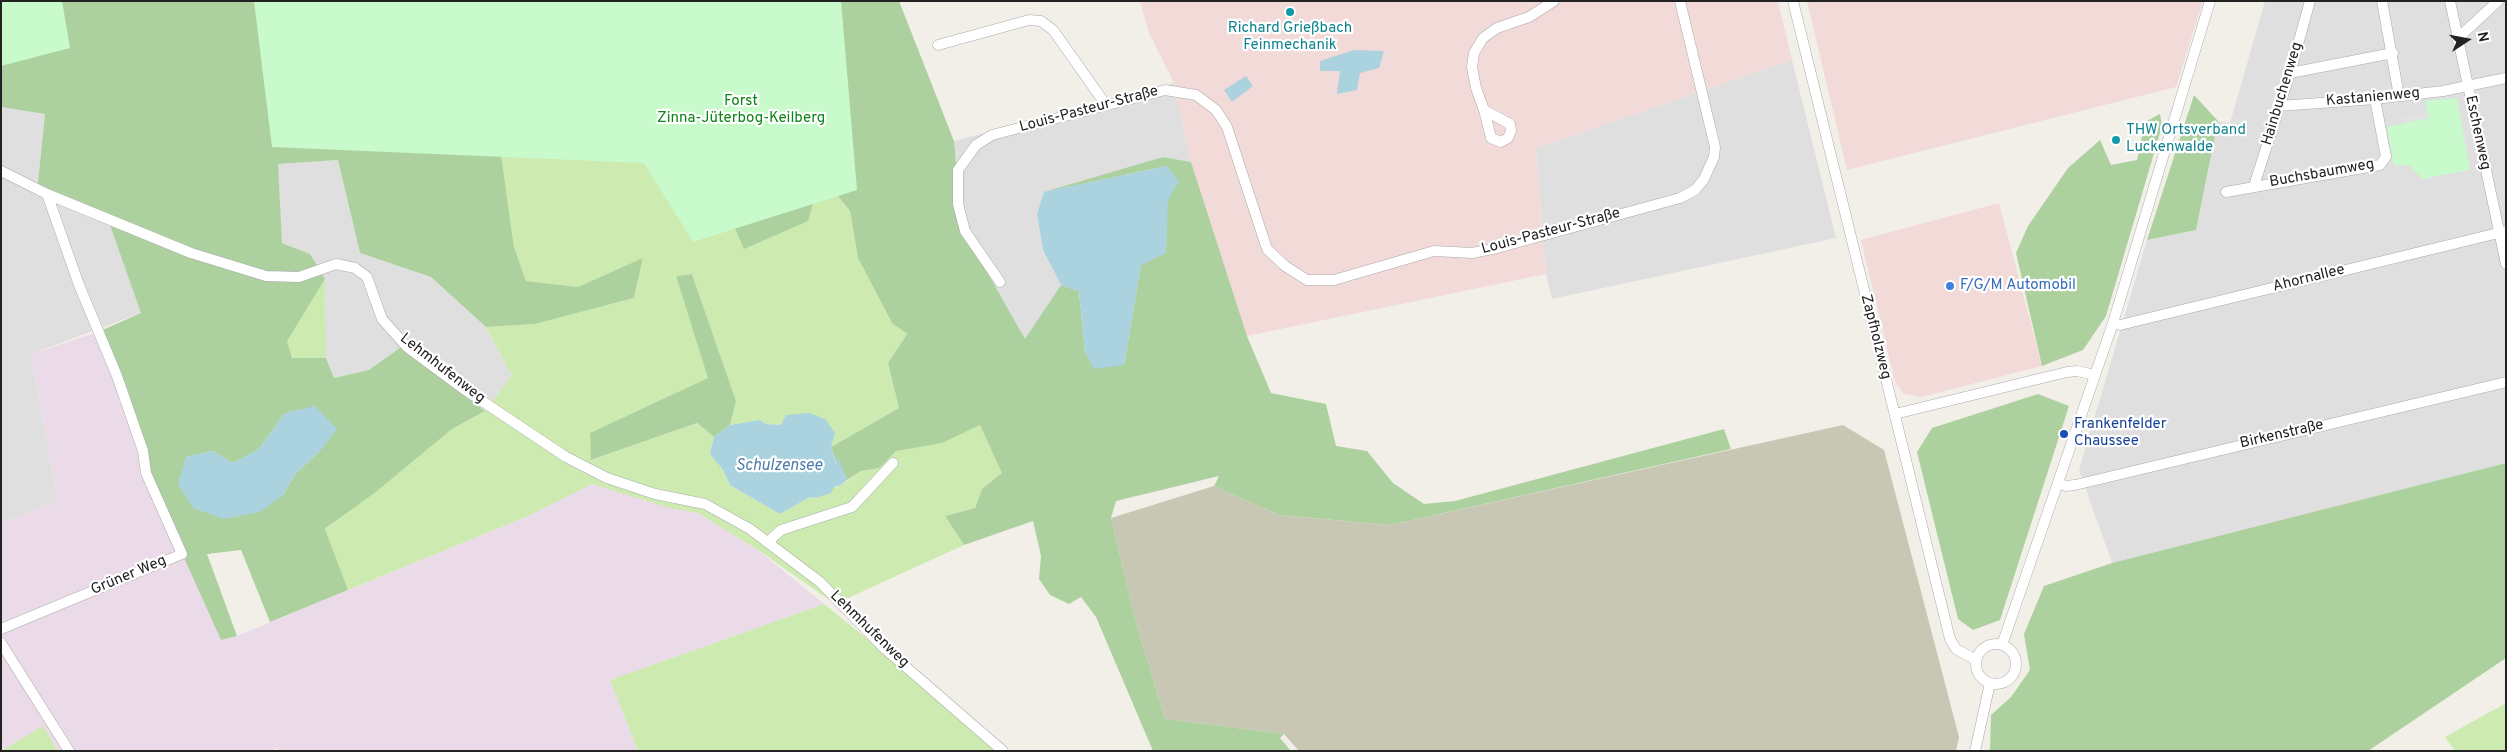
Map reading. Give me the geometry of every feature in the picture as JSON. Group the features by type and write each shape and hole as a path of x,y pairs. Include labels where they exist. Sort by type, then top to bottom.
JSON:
{"street":[{"path":"1484,110 1476,88 1472,68 1474,53 1483,38 1496,28 1529,17 1554,1"},
{"name":"Louis-Pasteur-Straße","path":"1000,282 965,231 958,204 958,170 976,145 992,135 1165,90 1196,95 1216,110 1227,127 1267,249 1285,266 1307,280 1334,280 1434,251 1472,253 1497,248 1680,198 1695,190 1710,166 1715,147 1680,1"},
{"name":"Zapfholzweg","path":"1793,1 1950,639 1956,649 1976,660"},
{"path":"2002,646 2113,322 2210,1"},
{"name":"Hainbuchenweg","path":"2254,186 2290,73 2310,1"},
{"path":"2382,1 2399,96"},
{"name":"Eschenweg","path":"2450,1 2467,87 2502,232 2506,264"},
{"path":"2458,39 2498,1"},
{"path":"938,45 1029,20 1042,22 1053,30 1106,105"},
{"path":"2290,73 2392,53"},
{"name":"Kastanienweg","path":"2279,106 2375,99 2467,87 2506,78"},
{"name":"Buchsbaumweg","path":"2226,192 2380,165 2386,157 2375,99"},
{"name":"Lehmhufenweg","path":"1,171 47,194 191,253 266,276 299,277 336,264 355,268 367,277 382,319 407,346 461,387 566,458 615,481 655,494 705,504 750,529 820,582 884,648 1003,751"},
{"name":"Grüner Weg","path":"1,629 182,554 146,473 143,451 117,376 79,285 47,194"},
{"name":"Ahornallee","path":"2113,322 2120,325 2502,232"},
{"path":"1895,414 2067,372 2084,371 2095,375"},
{"name":"Birkenstraße","path":"2058,483 2066,486 2074,485 2506,382"},
{"path":"768,542 781,530 852,507 892,463"},
{"path":"1,643 69,751"},
{"path":"1989,646 2002,646 2013,654 2016,667 2009,679 2004,682 1990,683 1980,677 1976,660 1983,649 1989,646"},
{"path":"1975,751 1990,683"}],"shaded area":[{"path":"1140,1 1778,1 1792,60 1536,148 1546,274 1247,336 1191,162 1174,83 1149,33"},
{"path":"1807,1 2203,1 2176,87 1847,170"},
{"path":"2265,1 2506,1 2506,463 2112,563 2079,470 2147,240 2196,230 2218,121 2230,123"},
{"path":"1792,60 1836,238 1552,299 1546,274 1536,148"},
{"path":"1174,83 1191,162 1163,157 1037,214 1043,250 1061,285 1025,340 962,228 954,141"},
{"path":"1,107 45,114 37,192 114,224 141,313 31,354 58,501 1,523"},
{"path":"2427,112 2428,118 2403,123 2402,117"},
{"path":"338,160 360,253 431,277 486,327 512,375 485,411 401,347 369,370 334,378 326,358 325,279 310,254 282,243 277,164"},
{"path":"1999,203 2042,366 1921,397 1904,394 1895,382 1861,240"},
{"path":"98,332 221,640 237,636 528,516 592,484 698,513 758,550 824,604 610,680 638,751 279,751 277,748 271,751 58,751 43,726 1,751 1,523 58,501 31,354"},
{"path":"1843,425 1884,450 1959,737 1956,751 1299,751 1284,734 1165,719 1135,619 1111,518 1214,486 1279,515 1390,525"}],"green space":[{"path":"1,1 730,1 495,113 514,247 526,281 578,287 643,258 634,298 535,324 486,327 431,277 360,253 338,160 278,164 282,243 310,254 325,279 287,341 292,358 326,358 334,378 369,370 401,347 485,411 452,429 377,491 325,529 348,590 270,622 241,550 207,554 237,636 221,640 146,473 98,332 141,313 109,222 37,192 45,114 1,107","holes":["285,413 320,451 295,474 284,494 186,457 212,451 233,463 258,450"]},
{"path":"1,1 62,1 70,48 1,66"},
{"name":"Forst Zinna-Jüterbog-Keilberg","path":"254,1 841,1 857,190 693,242 644,163 272,147"},
{"path":"798,1 899,1 954,141 962,228 1025,339 1061,285 1079,291 1085,352 1124,365 1141,264 1166,252 1167,166 1044,192 1163,157 1191,162 1247,336 1271,393 1326,404 1336,446 1367,451 1393,483 1424,504 1455,501 1724,429 1731,449 1390,525 1279,515 1214,486 1219,476 1116,501 1111,518 1135,619 1165,719 1284,734 1280,738 1291,751 1153,751 1096,617 1081,597 1069,604 1050,595 1039,579 1041,556 1033,521 964,545 945,516 975,508 982,489 1002,473 980,425 942,443 896,451 879,468 861,471 847,480 838,459 838,467 831,447 899,408 888,363 907,334 892,323 858,258 850,211 821,175 808,221 744,249 671,83"},
{"path":"2194,95 2218,121 2196,230 2147,240"},
{"path":"2457,98 2470,170 2422,179 2409,165 2394,165 2387,127 2429,118 2425,101"},
{"path":"494,113 821,175 850,211 858,258 892,323 907,334 888,363 899,408 831,447 781,425 766,424 760,420 730,425 736,401 692,274 676,276 709,378 590,433 592,460 697,423 714,437 710,454 723,470 730,485 780,514 810,497 841,485 861,471 875,468 896,451 980,425 1003,473 982,489 975,508 945,516 964,545 835,604 758,550 698,513 670,508 592,484 528,516 348,590 325,530 452,429 485,411 512,375 486,327 535,324 634,298 643,259 578,287 526,281 514,247"},
{"path":"2160,114 2162,126 2106,316 2083,350 2042,366 2016,253 2028,226 2068,168 2100,140 2111,165 2137,160 2145,122"},
{"path":"692,274 736,401 730,425 714,437 697,423 591,460 590,433 708,378 676,276"},
{"path":"325,279 326,358 292,358 286,341"},
{"path":"2038,394 2069,406 2000,620 1973,630 1958,619 1917,452 1932,428"},
{"path":"2506,463 2506,658 2368,751 1990,751 1991,715 2011,697 2030,670 2024,634 2044,586 2112,563"},
{"path":"824,604 1006,751 638,751 610,680"},
{"path":"2506,703 2506,751 2455,751 2445,737"},
{"path":"43,726 58,751 1,751"}],"water":[{"path":"1354,50 1384,51 1379,68 1360,73 1357,90 1337,94 1340,71 1320,71 1320,61"},
{"path":"1246,76 1253,86 1232,102 1224,90"},
{"path":"1167,166 1179,181 1168,200 1166,253 1141,265 1124,365 1094,369 1085,352 1079,291 1061,285 1043,250 1037,214 1044,192"},
{"path":"315,406 337,429 320,451 295,474 284,494 260,512 224,519 193,508 178,484 186,457 212,451 233,463 258,450 285,413"},
{"name":"Schulzensee","path":"809,413 825,419 835,433 831,447 837,465 838,457 847,480 841,485 834,487 831,493 816,498 810,497 780,514 730,485 723,470 710,454 714,437 730,425 760,420 766,424 781,425 786,415"}],"place":[{"name":"Richard Grießbach Feinmechanik","path":"1290,12"},
{"name":"THW Ortsverband Luckenwalde","path":"2116,140"},
{"name":"F/G/M Automobil","path":"1950,286"},
{"name":"Frankenfelder Chaussee","path":"2064,434"}]}
